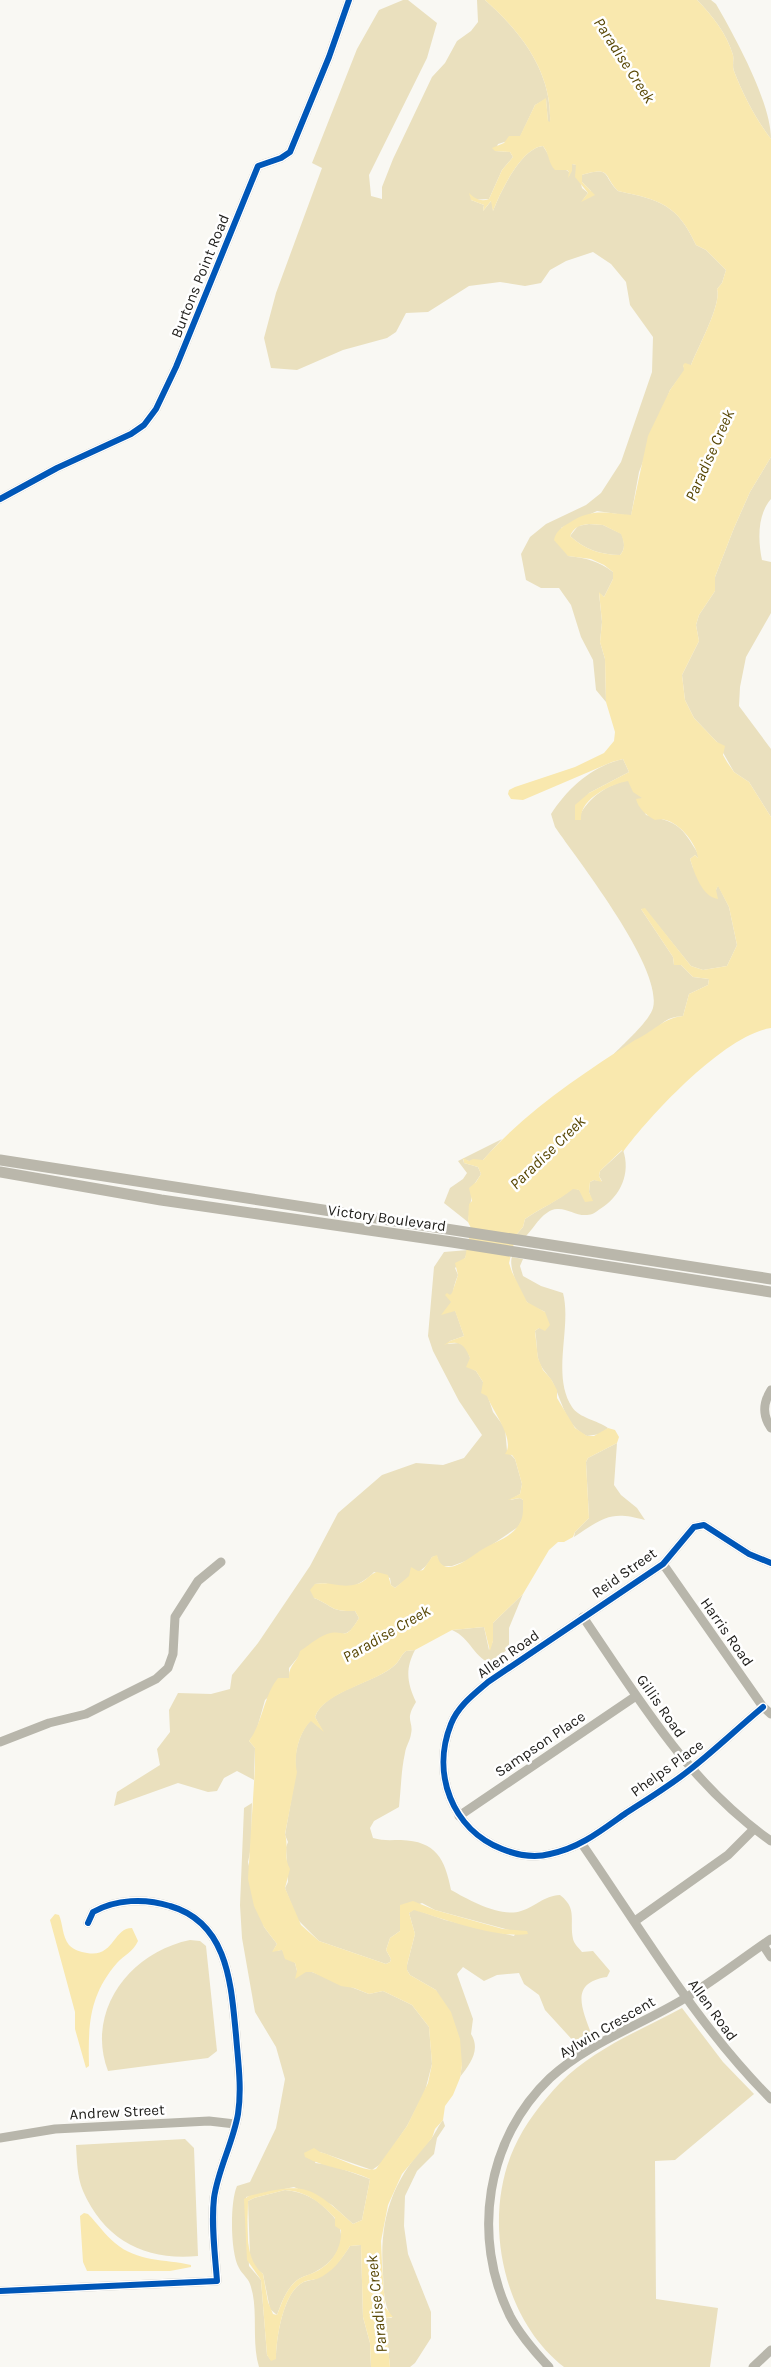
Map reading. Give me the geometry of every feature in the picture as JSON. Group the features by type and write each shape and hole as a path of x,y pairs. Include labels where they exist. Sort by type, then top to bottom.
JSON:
{"main road":[{"name":"Victory Boulevard","path":"0,1160 452,1230 538,1249 771,1292"},
{"name":"Victory Boulevard","path":"0,1172 161,1200 452,1242 538,1249 771,1279"}],"street":[{"name":"Burtons Point Road","path":"0,499 57,468 144,426 156,409 176,367 258,166 282,158 290,152 329,56 349,0"},
{"path":"771,1390 764,1402 764,1409 771,1428"},
{"name":"Reid Street","path":"583,1617 662,1564 694,1527 704,1524 749,1554 771,1563"},
{"path":"0,1742 49,1723 86,1714 121,1694 156,1679 168,1668 173,1654 175,1617 198,1581 221,1562"},
{"name":"Harris Road","path":"662,1564 763,1707 771,1714"},
{"name":"Gillis Road","path":"583,1617 636,1696 690,1770 726,1806 754,1830 771,1841"},
{"name":"Allen Road","path":"583,1617 488,1682 465,1702 457,1714 446,1739 443,1764 445,1783 459,1816 484,1841 513,1854 548,1855 582,1844 730,2056 771,2099"},
{"name":"Sampson Place","path":"459,1816 636,1696"},
{"name":"Phelps Place","path":"582,1844 690,1770 763,1707"},
{"path":"635,1921 728,1855 754,1830"},
{"path":"0,2291 216,2281 214,2197 235,2124 240,2084 230,1979 225,1960 214,1940 195,1919 173,1906 149,1901 134,1901 106,1906 93,1912 88,1923"},
{"name":"Aylwin Crescent","path":"549,2367 523,2337 510,2316 493,2268 488,2233 489,2205 492,2183 504,2145 524,2109 550,2078 566,2065 687,1997 771,1939"},
{"path":"763,1945 771,1957"},
{"name":"Andrew Street","path":"0,2138 55,2129 209,2121 235,2124"},
{"path":"753,2367 771,2350"}],"shaded area":[{"path":"403,0 408,0 437,23 427,58 369,175 371,196 382,199 382,187 393,159 432,77 445,63 457,41 471,31 478,22 477,0 485,0 511,26 532,54 546,86 550,122 548,122 546,99 535,105 520,137 498,144 495,151 510,152 513,157 502,170 489,199 471,200 484,205 483,211 492,200 493,211 512,172 527,154 543,146 551,159 569,172 569,176 572,164 576,165 582,188 588,193 582,201 591,191 582,182 582,175 602,172 618,191 656,201 674,212 689,231 696,245 706,250 726,270 722,283 717,289 718,296 713,315 691,365 683,365 685,370 670,390 639,472 631,516 597,511 561,528 568,556 592,561 603,565 613,572 613,579 604,597 599,593 602,622 600,642 605,659 606,702 596,690 593,660 581,637 571,605 559,588 541,588 526,580 521,554 530,537 546,524 586,505 601,493 621,462 652,372 653,337 630,305 626,282 611,264 593,252 566,261 550,270 541,283 525,286 500,282 469,286 428,312 406,313 396,332 387,338 343,350 297,370 271,368 264,338 276,293 322,168 312,163 357,49 379,10"},
{"path":"697,0 711,0 716,4 733,34 759,89 765,107 771,139 741,89 733,69 733,55 723,32"},
{"path":"771,457 771,499 763,513 759,537 762,560 771,562 771,613 746,657 740,687 739,706 771,749 771,817 749,782 734,772 717,742 694,718 685,700 682,675 699,641 696,625 699,615 715,591 715,577 734,528 750,492"},
{"path":"589,524 603,525 622,534 624,548 620,555 606,554 593,550 570,536 578,526"},
{"path":"623,759 629,772 589,793 580,815 589,802 600,792 628,780 643,798 640,800 646,815 673,824 683,831 687,837 698,854 699,859 695,855 690,859 693,868 716,890 718,885 729,907 737,945 727,966 703,970 691,966 645,909 641,909 673,957 674,965 681,965 693,977 709,979 708,985 689,994 683,1016 667,1020 649,1034 611,1057 641,1027 650,1014 653,1008 653,990 633,942 599,889 555,827 551,814 565,795 582,779 601,767"},
{"path":"502,1139 483,1160 469,1161 463,1159 464,1163 478,1167 481,1174 473,1186 468,1222 444,1203 450,1188 463,1179 467,1173 458,1161"},
{"path":"623,1150 626,1167 625,1175 619,1191 607,1204 589,1215 561,1209 552,1210 543,1216 526,1236 516,1235 523,1227 525,1219 573,1188 579,1190 592,1201 589,1192 590,1182 594,1180 602,1181 599,1176 600,1171"},
{"path":"468,1250 465,1258 455,1268 458,1275 450,1311 455,1310 464,1336 447,1344 459,1343 466,1347 470,1358 469,1367 476,1371 483,1382 493,1412 505,1428 507,1451 515,1459 522,1484 520,1494 510,1500 520,1498 523,1500 524,1516 518,1527 471,1559 452,1566 443,1566 438,1562 437,1556 432,1557 425,1567 395,1588 391,1585 390,1578 374,1572 367,1579 353,1586 343,1588 324,1583 315,1584 314,1598 341,1611 355,1611 359,1618 346,1633 333,1633 299,1656 289,1668 289,1679 265,1700 256,1732 249,1741 255,1748 254,1780 237,1771 224,1778 217,1791 208,1792 178,1783 114,1806 117,1792 160,1765 157,1749 170,1732 169,1710 178,1693 211,1694 230,1689 232,1675 258,1643 310,1566 338,1513 382,1475 416,1463 443,1465 464,1458 482,1435 459,1401 433,1351 428,1336 434,1267 444,1252"},
{"path":"512,1257 523,1259 520,1266 523,1276 541,1286 563,1293 565,1321 562,1366 566,1394 575,1411 608,1428 600,1434 587,1436 574,1426 565,1412 552,1381 540,1365 537,1355 535,1331 539,1328 545,1312 531,1305 524,1298 513,1273"},
{"path":"617,1443 614,1485 621,1495 637,1508 645,1520 615,1516 592,1525 574,1537 575,1532 589,1518 586,1462 588,1458"},
{"path":"523,1594 509,1628 509,1647 493,1664 481,1658 464,1638 452,1630 484,1627 489,1650 493,1641 493,1623"},
{"path":"415,1650 408,1676 416,1702 410,1717 412,1730 404,1760 399,1807 374,1821 370,1828 373,1838 413,1841 431,1848 446,1869 451,1890 485,1907 513,1913 531,1907 549,1897 560,1895 566,1900 571,1910 572,1932 575,1944 582,1952 593,1951 610,1971 607,1977 595,1980 587,1985 583,1991 581,1999 592,2036 577,2045 545,2010 539,1995 524,1984 519,1973 497,1975 484,1981 463,1967 457,1974 473,2019 471,2034 474,2040 475,2051 471,2062 460,2077 462,2065 436,1990 410,1975 407,1970 415,1934 409,1913 414,1909 445,1920 514,1936 516,1932 435,1910 422,1903 402,1911 400,1931 390,1938 386,1950 391,1959 386,1964 319,1941 297,1919 285,1888 288,1882 286,1847 288,1842 285,1835 296,1772 296,1752 303,1731 311,1720 322,1730 315,1717 320,1708 329,1700 387,1671 396,1664 406,1651"},
{"path":"252,1803 250,1855 248,1862 264,1927 277,1944 273,1951 282,1950 295,1963 297,1971 312,1972 369,1994 383,1991 412,2005 429,2027 432,2064 425,2091 407,2126 382,2163 372,2170 320,2152 315,2163 331,2165 370,2179 362,2220 353,2224 332,2205 294,2187 246,2197 249,2266 261,2280 267,2355 271,2360 276,2358 277,2340 282,2317 285,2306 295,2288 327,2272 340,2260 350,2246 361,2245 363,2317 370,2343 371,2367 259,2367 255,2346 253,2293 249,2282 236,2261 232,2227 235,2193 237,2186 250,2182 276,2128 285,2079 276,2047 255,2012 242,1938 240,1905 244,1808"},
{"path":"190,1940 200,1941 206,1946 217,2051 208,2058 108,2071 102,2048 103,2026 108,2006 118,1987 132,1971 149,1957 169,1947"},
{"path":"682,2008 723,2062 754,2094 675,2160 655,2161 656,2299 718,2308 710,2367 564,2367 543,2347 526,2323 512,2295 504,2266 499,2236 500,2205 504,2176 514,2148 528,2122 560,2083 602,2050"},
{"path":"443,2120 445,2126 437,2138 434,2154 417,2171 405,2196 404,2226 408,2254 431,2312 431,2338 415,2363 410,2367 390,2367 385,2318 392,2318 384,2297 382,2254 386,2217 391,2201 406,2170 431,2139"},
{"path":"185,2139 194,2148 198,2256 179,2257 161,2255 129,2244 115,2235 92,2208 83,2191 80,2180 76,2145"},
{"path":"285,2190 298,2192 321,2204 337,2222 341,2238 340,2246 330,2261 315,2272 300,2278 292,2285 284,2297 277,2315 270,2309 263,2274 255,2268 250,2256 248,2201"}],"water":[{"name":"Paradise Creek","path":"485,0 697,0 723,32 733,55 733,69 741,89 771,139 771,457 750,492 734,528 715,577 715,591 699,615 696,625 699,641 682,675 685,700 694,718 717,742 725,746 723,755 727,762 734,772 749,782 771,817 771,1028 753,1034 732,1045 690,1078 651,1118 623,1152 622,1150 600,1171 599,1176 602,1182 594,1180 590,1182 589,1192 593,1201 585,1202 579,1190 573,1189 525,1219 523,1227 516,1235 509,1263 527,1302 545,1312 550,1325 545,1331 539,1328 535,1331 538,1358 543,1370 557,1390 557,1398 575,1428 587,1436 594,1436 608,1428 615,1430 619,1437 617,1443 588,1458 586,1462 589,1518 575,1532 573,1537 564,1542 558,1542 549,1550 523,1594 493,1623 493,1641 490,1651 484,1627 452,1630 415,1650 406,1651 396,1664 387,1671 329,1700 320,1708 315,1717 324,1732 311,1721 300,1738 296,1759 297,1772 285,1834 287,1860 290,1869 285,1888 301,1925 319,1941 386,1964 391,1959 386,1950 390,1938 400,1931 400,1905 413,1901 435,1910 503,1929 527,1931 528,1934 502,1934 455,1923 414,1910 409,1913 415,1934 407,1970 410,1975 436,1990 451,2012 460,2039 462,2065 460,2078 453,2095 445,2106 443,2120 435,2129 432,2138 402,2174 388,2205 381,2241 385,2307 393,2317 385,2318 390,2367 371,2367 370,2343 363,2317 361,2245 350,2246 340,2261 328,2273 317,2279 304,2282 295,2288 285,2306 282,2317 277,2340 276,2359 271,2361 267,2355 261,2280 247,2260 244,2199 249,2196 295,2188 316,2194 353,2224 362,2220 370,2179 313,2161 305,2157 304,2153 314,2148 357,2166 371,2170 376,2169 407,2126 428,2083 432,2064 429,2027 412,2005 383,1991 369,1994 354,1988 341,1986 312,1972 306,1972 295,1979 297,1971 295,1963 285,1959 282,1950 272,1952 277,1944 264,1927 254,1906 248,1879 255,1767 255,1748 249,1741 254,1734 273,1685 278,1678 289,1678 290,1670 300,1651 327,1634 347,1633 359,1618 355,1611 341,1611 314,1598 310,1590 315,1584 352,1585 360,1583 377,1572 388,1575 391,1585 395,1588 409,1576 411,1567 418,1571 423,1570 432,1557 437,1555 440,1563 445,1566 458,1565 511,1534 521,1520 523,1500 520,1498 508,1500 520,1494 522,1484 515,1459 512,1455 505,1454 508,1448 506,1434 487,1396 481,1393 483,1382 476,1371 466,1367 470,1358 464,1347 458,1343 444,1345 464,1336 455,1311 441,1315 451,1302 445,1295 452,1293 458,1275 455,1263 465,1258 471,1228 468,1222 469,1204 472,1201 469,1188 481,1174 478,1167 464,1163 463,1158 469,1161 473,1159 483,1160 517,1126 575,1080 664,1022 683,1016 689,994 708,985 709,979 693,977 681,965 674,965 673,957 641,909 645,908 691,966 703,970 727,966 737,945 729,907 718,886 716,890 718,899 707,894 696,877 690,859 695,855 698,858 697,852 689,837 669,821 655,820 646,814 636,799 642,798 633,792 628,781 613,785 597,794 585,805 581,820 575,820 575,805 589,793 629,772 623,759 523,800 511,799 508,794 509,790 515,787 575,767 604,753 614,741 615,732 606,702 605,659 600,642 602,622 599,592 604,597 613,579 613,572 591,559 568,556 554,540 556,534 562,528 585,515 606,513 631,515 648,436 670,390 684,370 683,365 685,363 691,365 713,315 718,296 717,289 722,283 726,270 706,250 696,245 689,231 674,212 656,201 618,191 603,172 592,172 582,175 582,182 595,195 581,202 588,193 575,177 576,165 572,164 572,171 568,178 569,172 567,170 555,170 543,146 527,154 512,172 493,211 491,201 483,211 484,205 471,200 469,193 478,199 489,199 502,170 513,157 510,152 495,151 492,148 504,143 509,136 520,136 535,105 546,98 548,121 550,122 546,86 540,70 522,39","holes":["589,524 603,525 621,534 624,545 620,555 606,554 593,550 570,536 573,530","285,2190 306,2195 324,2207 335,2218 335,2226 341,2230 341,2237 334,2256 325,2266 303,2277 290,2287 277,2315 273,2314 268,2302 263,2274 252,2259 249,2250 247,2230 248,2201"]},
{"path":"55,1914 59,1915 65,1938 69,1945 80,1951 96,1953 103,1951 126,1929 132,1928 138,1941 134,1948 117,1963 108,1975 96,1999 90,2024 89,2066 86,2068 75,2029 75,2012 50,1920"},
{"path":"84,2213 88,2214 115,2243 132,2254 191,2265 191,2267 170,2271 87,2271 83,2262 80,2216"}],"cycle path":[{"path":"0,499 57,468 131,434 144,425 156,409 176,367 258,166 281,158 290,152 329,57 349,0"},
{"path":"763,1707 701,1761 668,1786 590,1838 550,1854 532,1856 514,1853 485,1840 470,1828 459,1814 450,1798 445,1780 445,1743 454,1718 467,1701 488,1682 663,1564 694,1527 704,1525 749,1554 771,1563"},
{"path":"0,2291 217,2281 213,2229 214,2198 236,2125 240,2094 232,1997 223,1958 215,1941 204,1926 190,1914 160,1903 131,1901 111,1904 93,1912 88,1923"}]}
